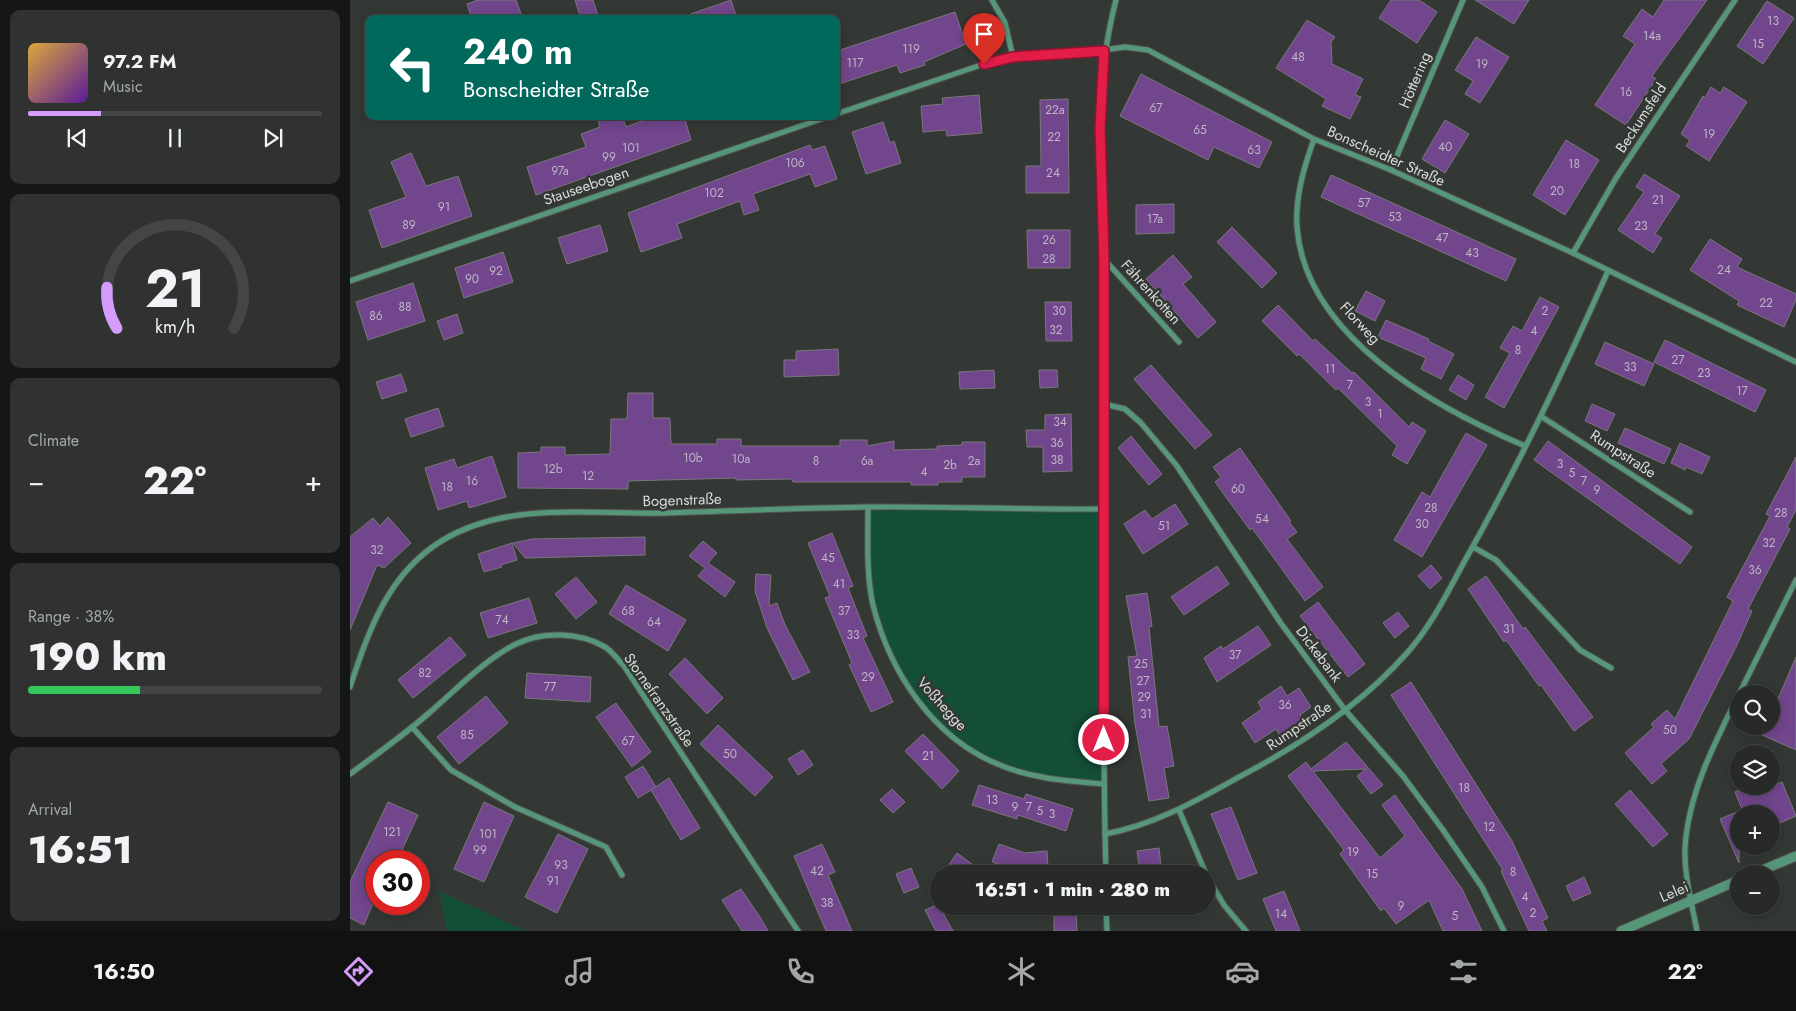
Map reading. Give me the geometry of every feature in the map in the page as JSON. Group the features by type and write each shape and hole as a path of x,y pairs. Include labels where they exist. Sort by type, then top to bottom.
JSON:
{"street":[{"path":"840,113 984,64 1013,57 1010,37 992,0"},
{"name":"Fährenkotten","path":"1106,865 1104,259 1100,128 1104,51 1116,0"},
{"name":"Höttering","path":"1391,170 1463,0"},
{"name":"Beckumsfeld","path":"1573,253 1616,178 1735,0"},
{"name":"Bonscheidter Straße","path":"1013,57 1104,51 1125,47 1148,50 1314,139 1391,170 1573,253 1796,362"},
{"name":"Stauseebogen","path":"350,281 818,120"},
{"name":"Florweg","path":"1314,139 1302,173 1297,204 1297,228 1308,270 1324,302 1354,339 1394,374 1468,419 1525,446"},
{"name":"Fährenkotten","path":"1104,259 1179,342"},
{"name":"Rumpstraße","path":"1104,834 1130,829 1180,810 1285,752 1345,710 1407,653 1433,620 1542,417 1608,271"},
{"name":"Dickebank","path":"1104,404 1125,409 1141,422 1177,466 1280,622 1345,710 1403,776 1443,830 1482,887 1504,931"},
{"name":"Rumpstraße","path":"1542,417 1690,512"},
{"name":"Bogenstraße","path":"350,686 366,639 383,601 409,567 442,540 492,519 531,512 633,514 868,507 1104,510"},
{"name":"Voßhegge","path":"868,507 868,571 873,605 891,656 911,692 952,736 978,755 1001,766 1058,781 1104,784"},
{"path":"1473,547 1496,560 1580,650 1611,668"},
{"path":"1744,685 1796,580"},
{"name":"Stornefranzstraße","path":"350,774 412,727 486,665 516,644 539,637 561,635 582,637 606,648 624,666 798,931"},
{"path":"1697,931 1686,875 1685,849 1688,821 1698,785 1730,714"},
{"path":"412,727 451,770 514,807 606,847 622,875"},
{"path":"1180,810 1202,865"},
{"path":"1774,865 1796,856"},
{"name":"Lelei","path":"1621,931 1730,884"},
{"path":"1215,890 1224,906 1246,931"},
{"path":"1106,915 1107,931"}],"green space":[{"path":"868,507 1104,509 1104,784 1050,779 1007,764 970,750 937,721 904,681 873,605"},
{"path":"439,891 526,931 447,931"}],"building":[{"path":"478,0 516,0 522,15 471,15 467,4"},
{"path":"575,0 593,0 598,15 580,15"},
{"path":"731,0 736,15 688,15"},
{"path":"1391,0 1419,0 1437,12 1417,43 1379,18"},
{"path":"1475,0 1529,0 1514,24"},
{"path":"1664,0 1707,0 1652,76 1656,79 1626,125 1595,105 1635,44 1623,36 1642,9 1653,17"},
{"path":"1767,1 1794,18 1763,64 1737,46"},
{"path":"955,12 966,44 924,62 925,65 900,73 897,65 840,84 840,50"},
{"path":"1307,20 1335,37 1331,42 1332,64 1363,79 1355,95 1361,97 1350,119 1322,106 1326,99 1276,68"},
{"path":"1476,37 1509,57 1480,103 1465,94 1473,81 1455,70"},
{"path":"1141,74 1272,142 1259,168 1214,147 1208,160 1120,116"},
{"path":"1711,87 1720,93 1724,87 1747,102 1709,161 1686,146 1690,140 1681,134 1703,96 1705,98"},
{"path":"979,95 982,133 947,136 946,130 923,132 921,106 943,104 942,98"},
{"path":"1068,99 1069,193 1026,193 1026,166 1041,166 1040,100"},
{"path":"598,120 623,120 626,127 644,120 685,120 691,140 536,195 527,167 586,147 581,134 600,127"},
{"path":"1445,120 1469,134 1445,173 1422,159"},
{"path":"883,122 890,143 894,141 901,163 866,174 852,132"},
{"path":"1566,140 1599,160 1565,215 1533,195"},
{"path":"810,145 812,150 825,146 837,179 815,187 810,174 753,194 759,210 744,215 740,201 677,224 682,238 641,252 628,213"},
{"path":"411,153 426,186 458,176 472,216 382,248 369,210 406,197 391,162"},
{"path":"1644,174 1680,196 1655,234 1662,238 1653,253 1618,230 1644,192 1636,187"},
{"path":"1331,175 1516,259 1506,281 1321,197"},
{"path":"1174,204 1174,233 1136,234 1136,205"},
{"path":"600,225 608,251 567,264 558,238"},
{"path":"1232,227 1277,273 1262,288 1217,242"},
{"path":"1027,230 1070,230 1070,268 1028,268"},
{"path":"1710,239 1742,259 1737,267 1796,294 1796,300 1784,327 1737,305 1739,301 1690,270"},
{"path":"503,252 513,282 464,298 455,268"},
{"path":"1173,255 1192,277 1183,284 1216,322 1198,338 1146,279"},
{"path":"413,283 425,321 368,340 356,302"},
{"path":"1366,291 1385,301 1375,321 1355,311"},
{"path":"1540,297 1559,307 1504,408 1485,397 1510,353 1500,348 1513,326 1522,331"},
{"path":"1045,302 1071,302 1072,341 1046,341"},
{"path":"1278,305 1313,341 1315,339 1352,373 1354,372 1409,427 1412,422 1426,431 1407,464 1392,455 1397,446 1338,388 1336,390 1299,354 1297,356 1262,321"},
{"path":"457,314 463,333 444,340 437,321"},
{"path":"1386,320 1429,339 1428,341 1454,354 1441,379 1421,369 1426,358 1378,337"},
{"path":"1665,340 1766,390 1755,412 1654,362"},
{"path":"1605,342 1654,364 1644,386 1595,364"},
{"path":"838,349 839,375 784,377 784,360 796,360 796,351"},
{"path":"1151,365 1212,435 1195,449 1134,379"},
{"path":"994,370 995,388 960,389 959,372"},
{"path":"1039,370 1057,370 1058,387 1040,388"},
{"path":"401,374 407,391 382,399 376,382"},
{"path":"1458,375 1474,385 1466,400 1449,390"},
{"path":"628,393 653,393 653,418 670,418 671,444 717,444 717,439 741,439 741,446 840,446 840,440 867,440 867,446 894,441 894,450 937,449 937,446 962,445 962,442 985,442 985,477 962,477 962,482 938,482 938,485 911,485 911,482 793,482 792,479 736,480 736,478 628,481 628,489 518,488 518,453 541,452 541,447 565,447 565,455 610,454 611,419 627,419"},
{"path":"1592,404 1615,414 1607,431 1585,421"},
{"path":"438,408 444,426 411,437 405,419"},
{"path":"1071,414 1072,471 1043,472 1043,447 1027,447 1026,430 1045,430 1045,415"},
{"path":"1625,428 1671,449 1664,464 1618,443"},
{"path":"1466,433 1487,445 1422,557 1394,540 1422,492 1430,497"},
{"path":"1131,436 1162,474 1149,485 1118,448"},
{"path":"1548,441 1692,547 1680,564 1534,460"},
{"path":"1680,443 1710,457 1702,474 1686,467 1685,470 1671,463"},
{"path":"1240,448 1291,521 1289,522 1297,532 1287,539 1323,587 1305,601 1252,528 1250,530 1215,482 1221,477 1213,467"},
{"path":"492,456 506,497 469,508 467,501 438,510 425,468 454,459 457,468"},
{"path":"1796,457 1796,510 1787,527 1790,529 1748,609 1752,611 1736,647 1689,739 1661,764 1667,771 1652,784 1625,753 1654,727 1651,724 1667,710 1675,719 1733,601 1727,597 1770,516 1766,514"},
{"path":"1175,504 1188,524 1143,554 1124,524 1145,510 1152,519"},
{"path":"388,517 411,543 384,568 377,565 350,630 350,537 373,518 380,526"},
{"path":"832,533 853,586 848,588 867,636 863,638 893,702 871,712 849,665 852,663 825,598 830,596 808,543"},
{"path":"645,537 645,555 525,558 513,543 532,539"},
{"path":"703,541 717,553 708,563 735,582 725,597 698,576 705,568 689,556"},
{"path":"512,543 517,560 484,572 478,554"},
{"path":"1431,565 1442,578 1430,589 1418,576"},
{"path":"1217,566 1229,584 1184,615 1171,597"},
{"path":"756,574 771,575 769,606 777,603 785,625 810,672 793,680 767,628 755,591"},
{"path":"1486,576 1523,629 1525,627 1593,717 1574,731 1506,640 1504,642 1468,589"},
{"path":"576,577 597,602 576,619 555,594"},
{"path":"626,585 686,620 668,651 609,614"},
{"path":"1147,593 1152,626 1149,627 1159,727 1167,726 1174,766 1164,768 1169,798 1149,801 1135,724 1128,657 1137,656 1126,596"},
{"path":"529,598 537,623 488,638 480,613"},
{"path":"1318,602 1365,664 1348,677 1300,616"},
{"path":"1398,612 1409,626 1395,638 1383,623"},
{"path":"1258,626 1271,645 1217,682 1204,658 1221,646 1223,649"},
{"path":"450,637 466,655 413,698 398,680"},
{"path":"1796,657 1796,750 1762,735 1780,735 1780,694"},
{"path":"685,658 723,698 707,714 669,674"},
{"path":"527,673 591,677 590,702 525,698"},
{"path":"1411,682 1512,841 1548,918 1542,921 1547,931 1529,931 1501,871 1503,870 1391,695"},
{"path":"1281,686 1287,696 1299,688 1311,707 1300,715 1303,720 1299,724 1280,736 1276,729 1255,743 1242,723 1262,709 1258,702"},
{"path":"486,696 508,723 459,764 437,737"},
{"path":"616,703 651,752 632,767 596,717"},
{"path":"718,725 773,777 755,796 700,744"},
{"path":"923,734 959,771 942,789 905,751"},
{"path":"1346,742 1383,785 1371,794 1357,776 1366,769 1313,771 1380,858 1405,836 1382,805 1395,795 1462,889 1482,931 1443,931 1429,900 1396,924 1384,908 1381,911 1340,854 1344,850 1288,776 1306,762 1311,769"},
{"path":"803,750 813,765 798,775 788,759"},
{"path":"643,766 656,787 638,798 625,777"},
{"path":"669,778 700,828 681,840 651,790"},
{"path":"1782,782 1796,816 1780,823 1780,805 1740,805 1736,795 1780,795 1780,783"},
{"path":"979,785 1024,799 1026,794 1073,809 1066,831 1018,815 1017,819 972,805"},
{"path":"892,789 905,802 893,813 880,800"},
{"path":"1630,790 1668,834 1653,847 1615,804"},
{"path":"388,802 418,815 402,850 365,850"},
{"path":"484,802 514,816 484,882 454,869"},
{"path":"1231,807 1257,873 1238,880 1211,814"},
{"path":"1730,815 1730,842 1720,819"},
{"path":"558,834 588,849 557,913 525,897"},
{"path":"822,844 835,872 828,875 852,931 826,931 794,856"},
{"path":"999,844 1025,853 1047,851 1048,865 1001,865 992,862"},
{"path":"1159,848 1161,865 1139,865 1137,851"},
{"path":"365,850 365,915 368,915 364,925 350,918 350,882"},
{"path":"957,853 972,864 971,865 949,865"},
{"path":"911,868 919,887 904,893 896,874"},
{"path":"1584,877 1591,893 1573,901 1566,886"},
{"path":"741,889 768,931 742,931 722,900"},
{"path":"1284,891 1300,931 1276,931 1263,899"},
{"path":"930,908 930,915 944,915 953,931 936,931 925,910"},
{"path":"1054,915 1076,915 1077,931 1054,931"}],"route":[{"path":"984,64 1013,57 1068,55 1104,51 1100,128 1104,259 1104,740"}]}
